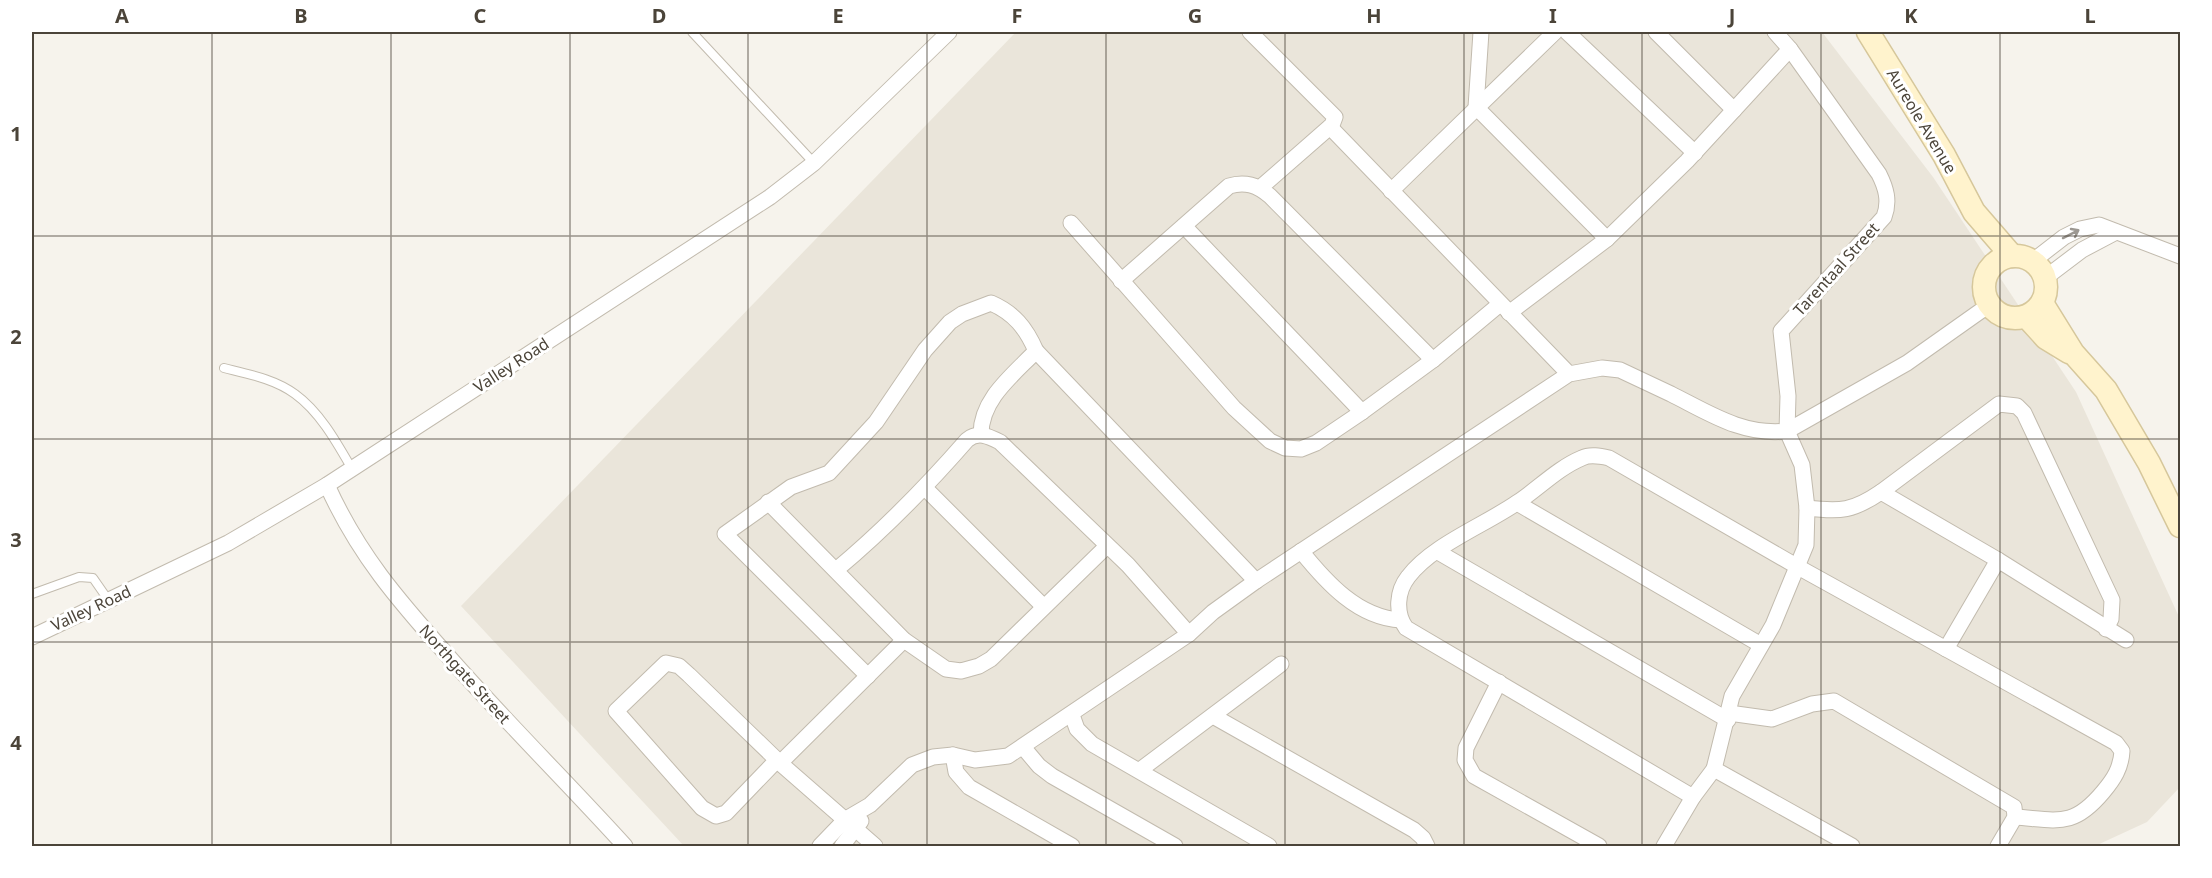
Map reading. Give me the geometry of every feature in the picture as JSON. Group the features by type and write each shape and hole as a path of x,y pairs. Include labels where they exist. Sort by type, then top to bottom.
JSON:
{"street":[{"name":"Valley Road","path":"32,637 228,543 327,485 770,197 814,163 949,32"},
{"path":"1250,32 1335,117 1330,127 1260,188"},
{"path":"1481,32 1476,107 1607,239"},
{"path":"1391,191 1555,32"},
{"path":"1567,32 1695,153"},
{"path":"1656,32 1734,110"},
{"name":"Tarentaal Street","path":"1775,32 1790,49 1879,174 1887,189 1884,217 1781,331 1788,396 1787,431"},
{"name":"Aureole Avenue","path":"1868,32 1944,154 1974,212 1982,245 1991,266"},
{"path":"1071,223 1234,408 1270,441 1286,448 1301,449 1362,412 1504,309 1607,239 1695,153 1790,49"},
{"path":"1330,127 1569,374"},
{"path":"1121,281 1229,186 1247,183 1260,188 1433,360"},
{"name":"Aureole Avenue","path":"1974,212 2030,265"},
{"path":"2035,310 2003,316 1989,305 1983,288 1991,266 2030,265 2064,237 2080,229 2099,225 2181,256"},
{"path":"1184,226 1362,412"},
{"path":"2030,265 2046,286 2035,310"},
{"path":"868,675 725,534 791,487 819,479 838,466 876,422 925,350 950,322 962,314 991,303 1007,310 1029,335 1036,351 1256,581"},
{"path":"820,846 851,824 912,765 923,759 953,756 975,760 994,760 1008,756 1023,747 1189,633 1256,581 1569,374 1602,368 1620,370 1722,421 1749,430 1771,433 1787,431 1907,363 1989,305"},
{"path":"2035,310 2106,390 2149,463 2181,526"},
{"path":"981,434 981,418 987,404 1036,351"},
{"path":"1807,508 1836,512 1859,507 1999,404 2017,406 2024,413 2112,600 2111,619 2106,629"},
{"path":"1664,846 1693,796 1714,769 1729,717 1732,696 1773,625 1806,545 1807,508 1802,465 1787,431"},
{"path":"837,570 925,488 967,440 973,435 981,434 1000,442 1134,571 1189,633"},
{"path":"1693,796 1406,628 1401,620 1400,591 1419,566 1517,503 1571,463 1585,456 1609,458 1798,567 2116,743 2122,751 2121,764 2114,779 2090,808 2080,816 2057,820 2015,817"},
{"name":"Northgate Street","path":"327,485 345,526 395,597 494,708 625,846"},
{"path":"925,488 1043,606"},
{"path":"1881,492 1998,560 2126,640"},
{"path":"768,502 904,640 946,669 962,671 979,666 991,659 1107,546"},
{"path":"1517,503 1761,645"},
{"path":"1301,551 1325,581 1359,607 1383,620 1401,620"},
{"path":"1438,552 1729,717 1772,719 1812,704 1834,701 2014,807 2015,817 1998,846"},
{"path":"1946,649 1998,560"},
{"path":"874,846 779,761 689,675 671,663 666,663 659,669 616,711 702,808 716,816 726,813 779,761 904,640"},
{"path":"1140,770 1281,664"},
{"path":"1499,682 1466,748 1465,760 1474,776 1599,846"},
{"path":"1072,715 1083,736 1269,846"},
{"path":"1213,716 1414,830 1423,838 1426,846"},
{"path":"1023,747 1039,766 1052,776 1175,846"},
{"path":"953,756 956,772 969,787 1072,846"},
{"path":"1714,769 1852,846"},
{"path":"842,846 851,824"}],"lane":[{"path":"692,32 814,163"},
{"path":"224,368 268,380 295,394 313,411 352,469"},
{"path":"32,594 79,577 93,578 109,601"}],"shaded area":[{"path":"1016,32 1822,32 1933,177 2076,392 2180,619 2180,787 2147,822 2095,846 684,846 461,606"}]}
